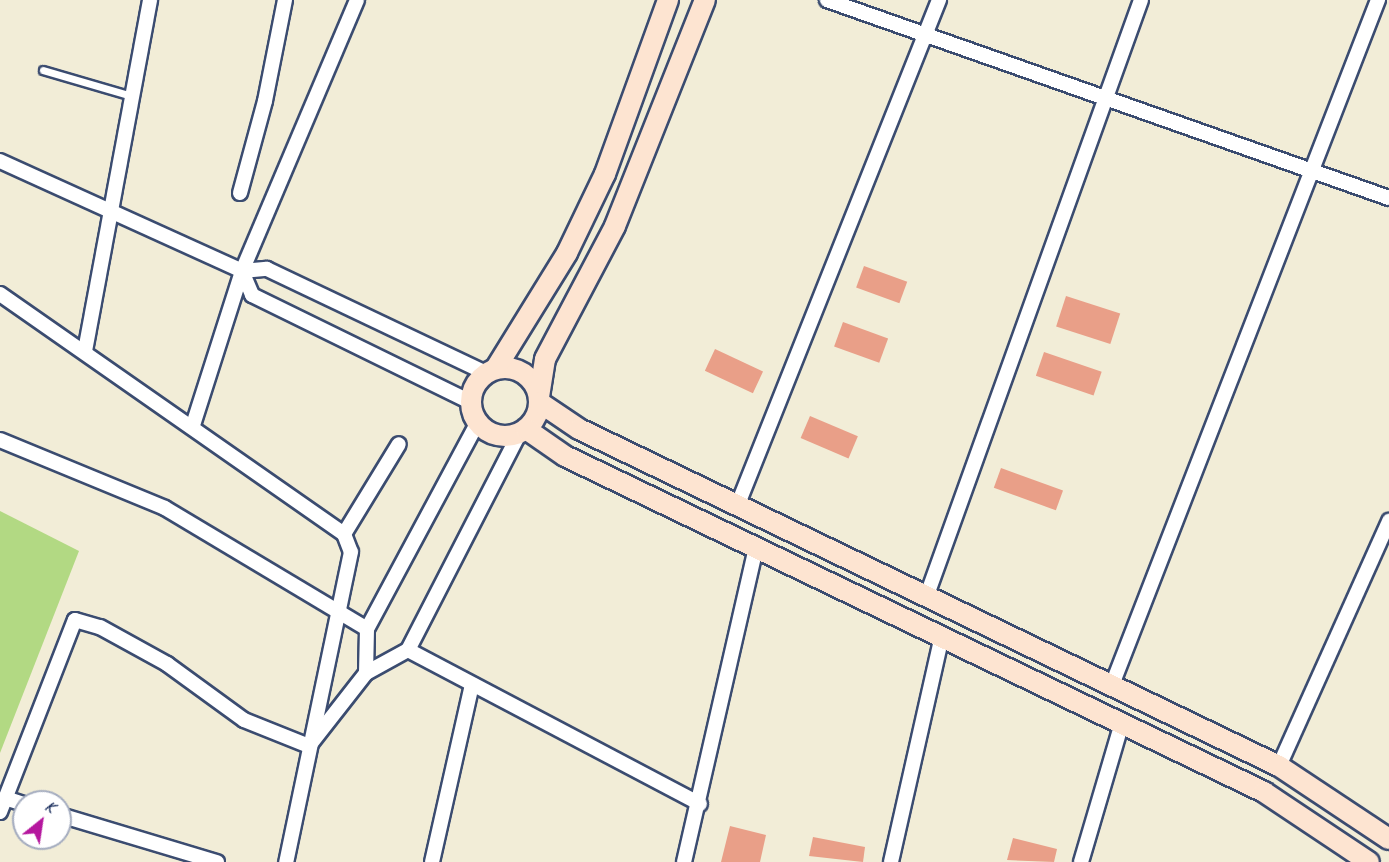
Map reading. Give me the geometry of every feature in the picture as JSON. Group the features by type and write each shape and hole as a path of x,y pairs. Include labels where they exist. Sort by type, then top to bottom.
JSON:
{"street":[{"path":"85,351 150,0"},
{"path":"240,193 265,101 285,0"},
{"path":"193,425 242,271 357,0"},
{"path":"668,0 605,174 567,253 491,371 472,391 470,402 477,424 496,436 522,431 565,456 1264,792 1369,862"},
{"path":"309,746 366,673 408,650 522,431 535,419 545,359 615,226 705,0"},
{"path":"827,0 926,38 1311,169 1389,198"},
{"path":"738,504 926,38 939,0"},
{"path":"927,595 1108,99 1141,0"},
{"path":"1112,685 1378,0"},
{"path":"0,161 242,271 267,269 491,371 519,370 536,386 539,399 579,429 1279,766 1389,839"},
{"path":"242,271 252,295 470,402"},
{"path":"0,294 193,425 344,534 351,552 286,862"},
{"path":"366,673 367,629 477,424"},
{"path":"0,440 165,508 367,629"},
{"path":"344,534 399,444"},
{"path":"1279,766 1389,521"},
{"path":"684,862 700,804 756,547"},
{"path":"3,805 75,620 100,627 167,664 244,720 309,746"},
{"path":"891,862 942,636"},
{"path":"408,650 700,804"},
{"path":"432,862 472,684"},
{"path":"1081,862 1122,723"},
{"path":"72,819 217,862"}],"lane":[{"path":"43,70 132,96"}],"green space":[{"path":"0,511 79,551 0,753"}],"building":[{"path":"864,266 907,282 899,303 856,288"},
{"path":"1066,296 1120,314 1110,344 1056,326"},
{"path":"843,322 888,338 879,363 834,346"},
{"path":"715,349 763,371 753,393 705,371"},
{"path":"1044,352 1102,372 1094,395 1036,376"},
{"path":"810,416 858,436 848,458 801,438"},
{"path":"1001,468 1063,491 1056,510 994,488"},
{"path":"730,826 766,835 760,862 721,862"},
{"path":"813,837 865,847 863,862 809,856"},
{"path":"1013,838 1057,849 1054,862 1007,860"}]}
